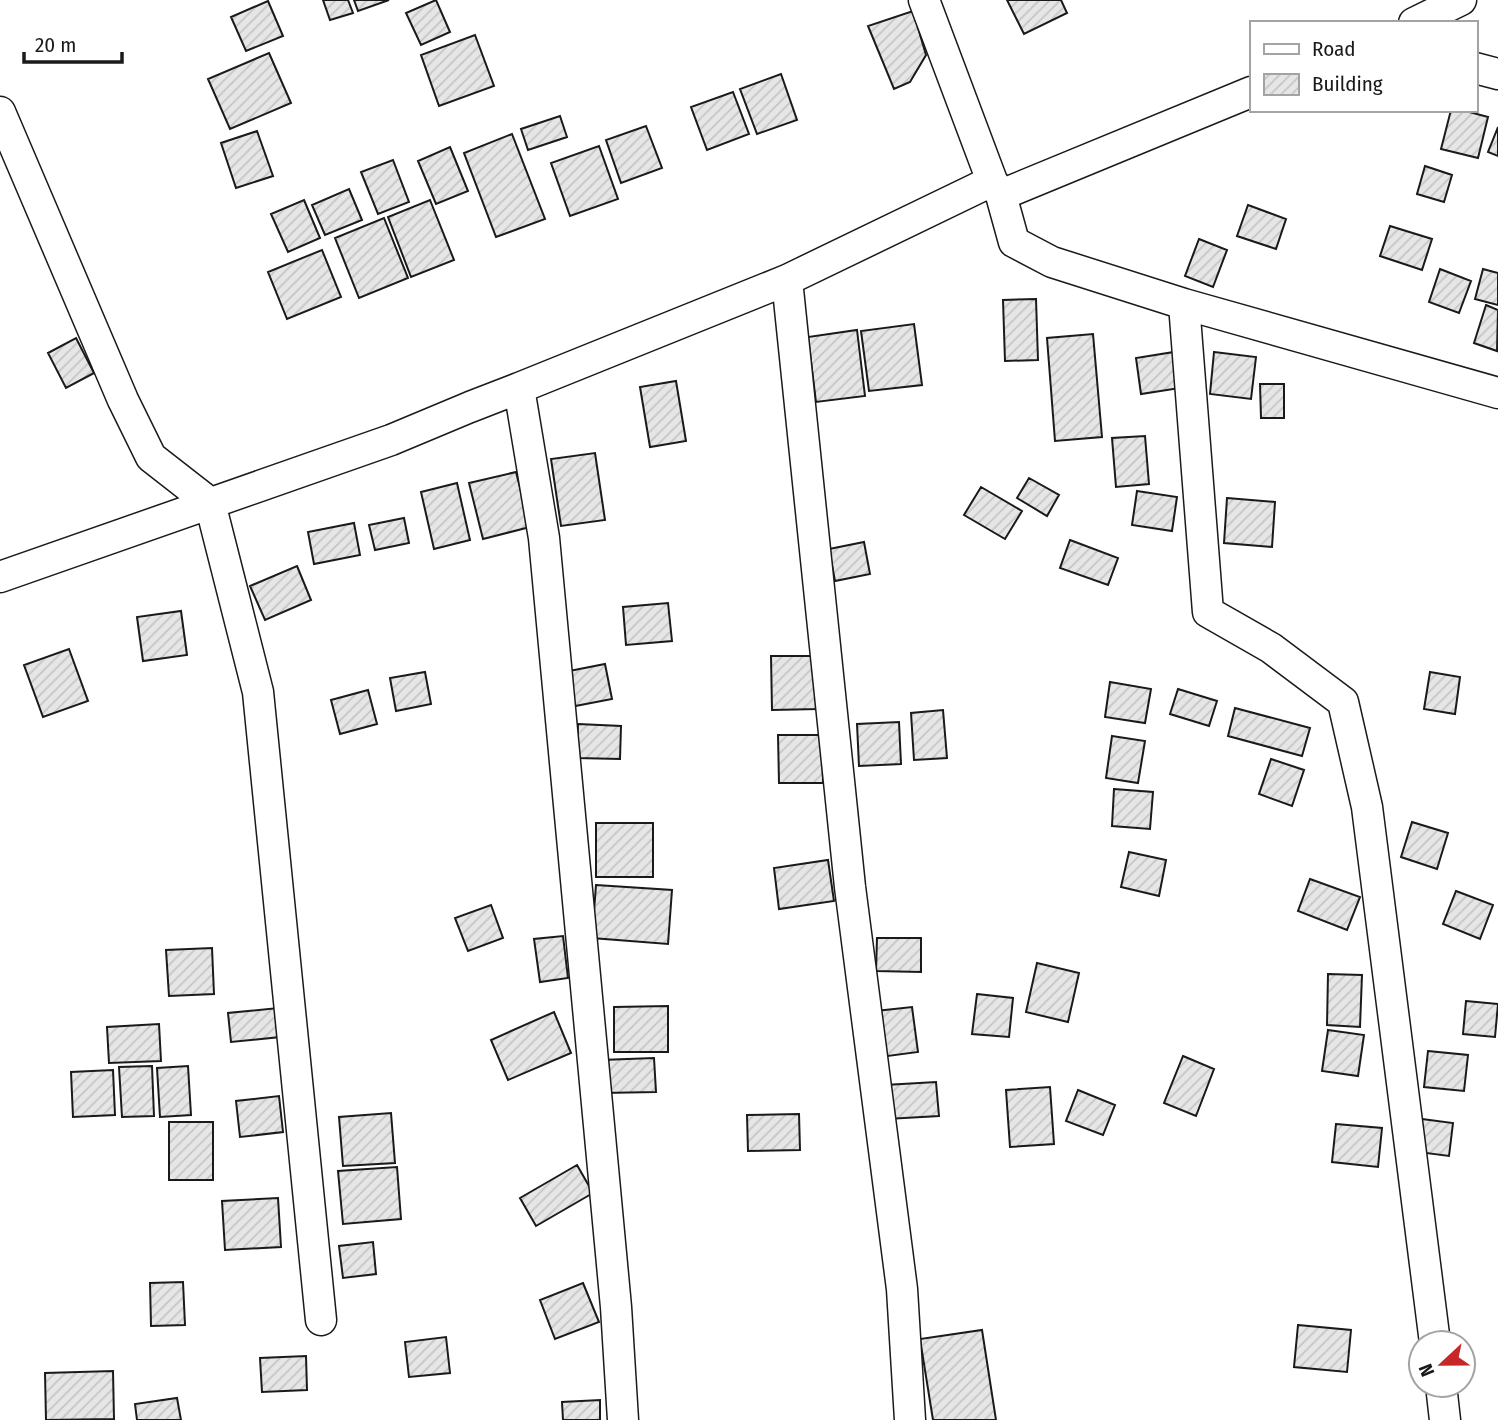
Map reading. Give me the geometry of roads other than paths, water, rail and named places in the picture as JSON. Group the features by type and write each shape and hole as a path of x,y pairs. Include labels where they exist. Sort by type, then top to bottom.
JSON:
{"street":[{"path":"924,0 1014,242 1052,262 1184,304 1498,393"},
{"path":"1418,21 1461,0"},
{"path":"1477,69 1498,75"},
{"path":"0,577 391,440 787,280 996,188 1250,92"},
{"path":"0,112 150,457 211,503 258,692 321,1320"},
{"path":"787,280 850,887 902,1289 910,1420"},
{"path":"1184,304 1208,612 1271,648 1343,702 1367,807 1433,1329"},
{"path":"519,388 544,538 616,1307 623,1420"},
{"path":"1442,1399 1445,1420"}]}
